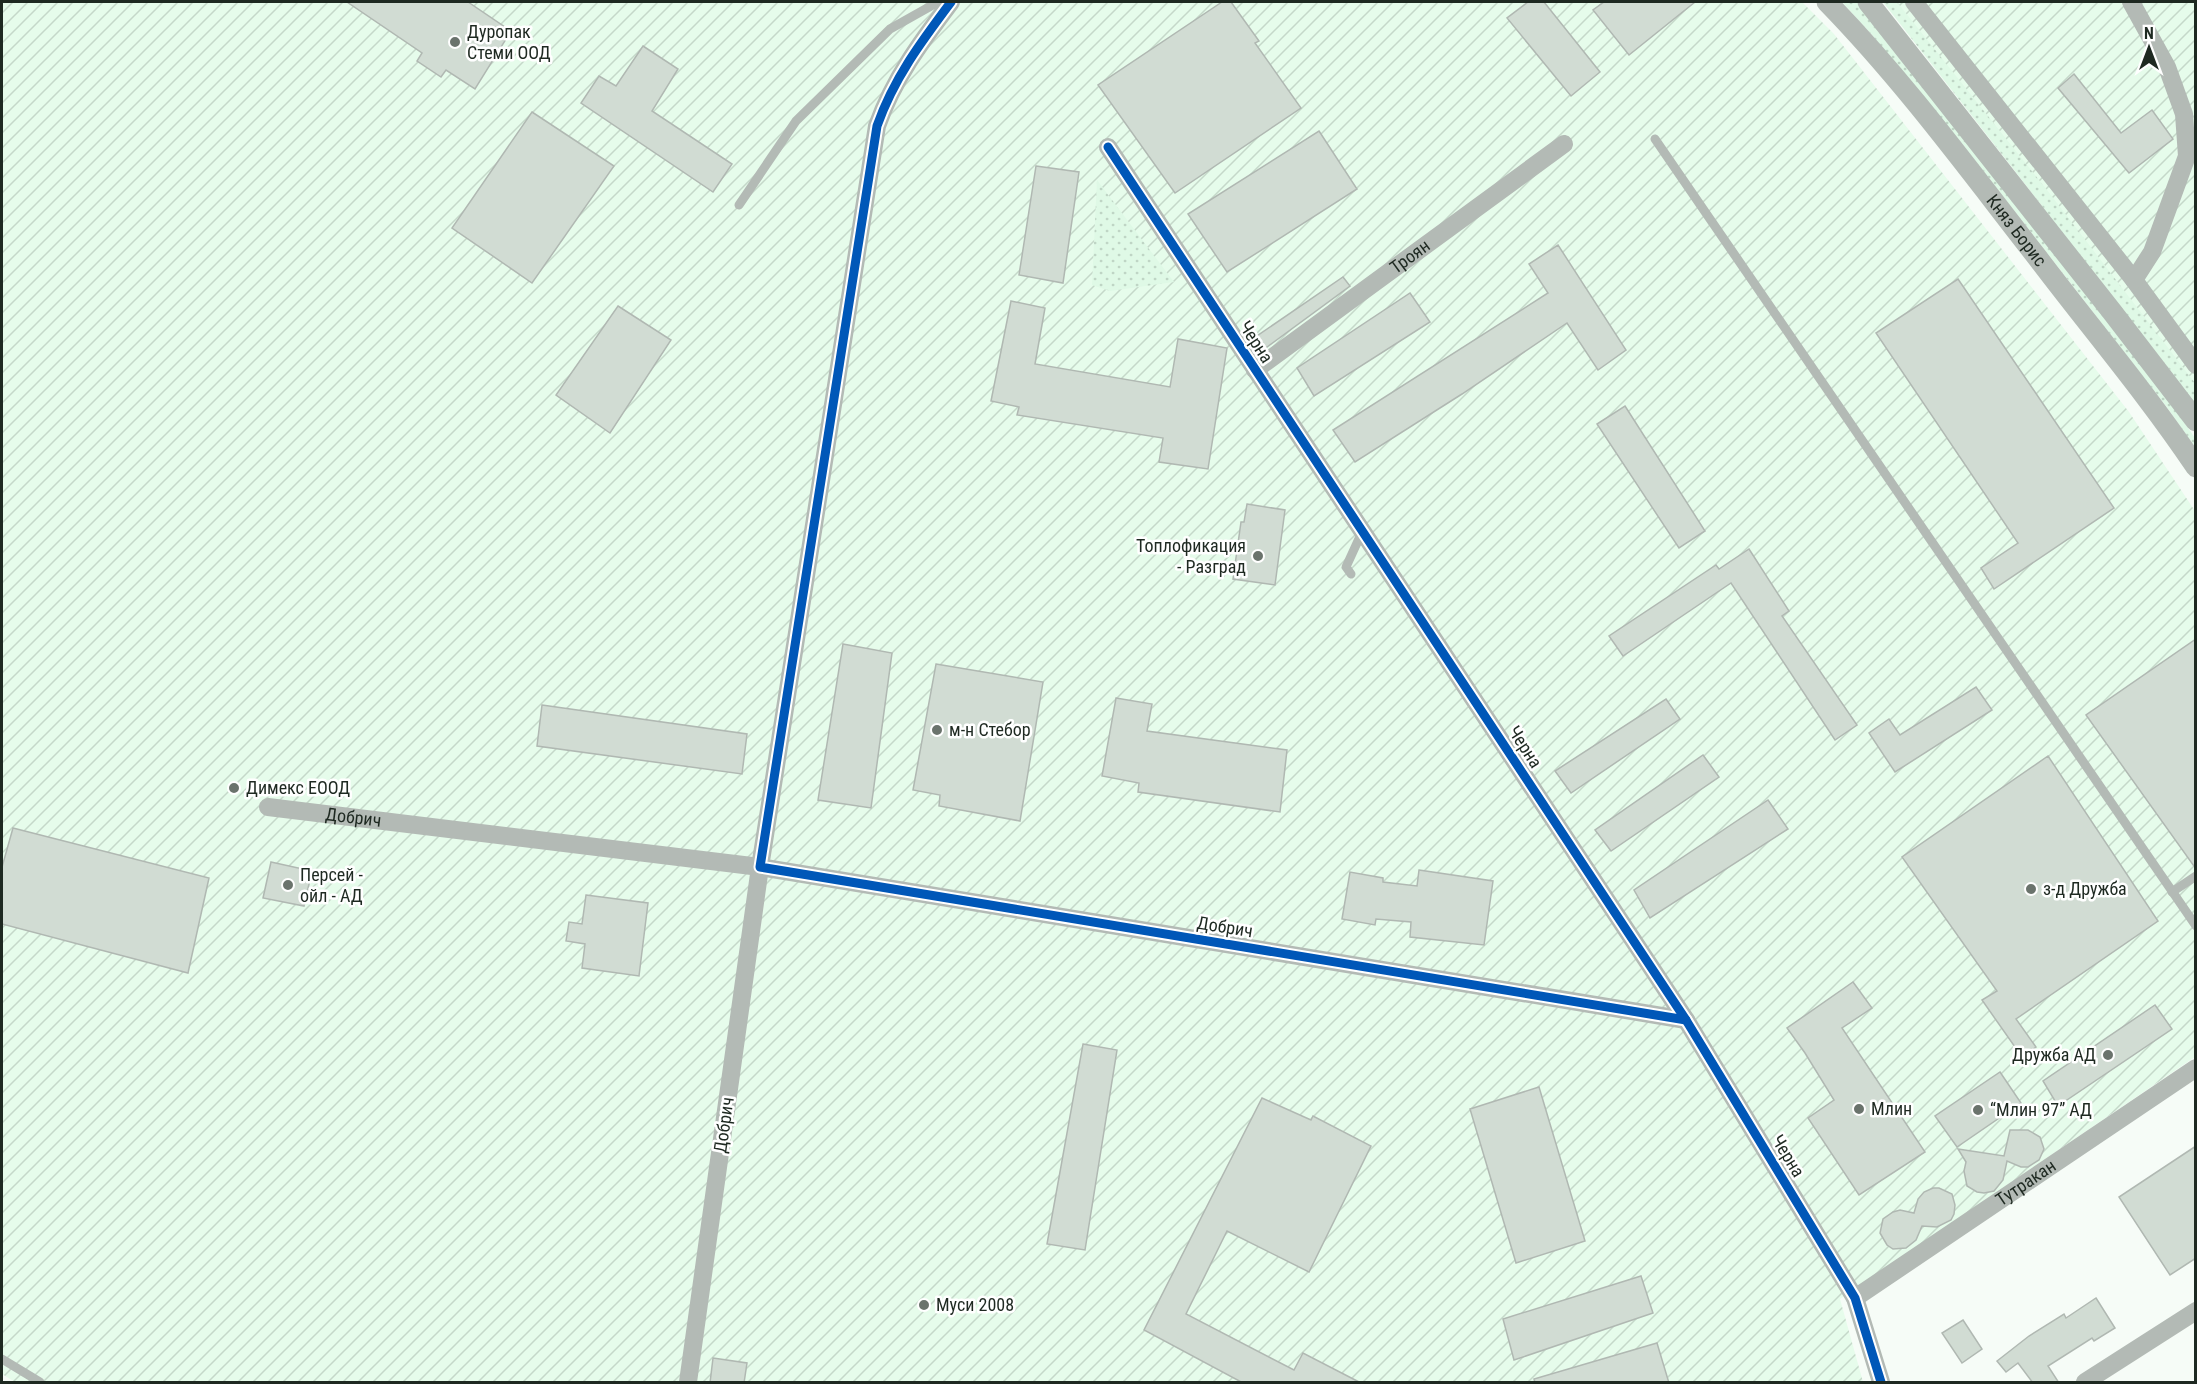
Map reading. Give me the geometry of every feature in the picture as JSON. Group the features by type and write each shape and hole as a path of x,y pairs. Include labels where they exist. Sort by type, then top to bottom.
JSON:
{"street":[{"path":"760,867 877,126 886,99 899,76 916,48 951,2"},
{"name":"Княз Борис","path":"1827,2 1861,37 1957,152 2037,258 2116,356 2196,467"},
{"name":"Княз Борис","path":"1868,2 2196,421"},
{"path":"1914,2 2134,280 2196,365"},
{"path":"2131,2 2167,67 2184,114 2187,156 2152,252 2134,280"},
{"name":"Троян","path":"1255,370 1564,144"},
{"name":"Черна","path":"1108,147 1686,1020 1855,1298 1881,1383"},
{"name":"Добрич","path":"268,807 760,867 1686,1020"},
{"name":"Добрич","path":"688,1383 760,867"},
{"name":"Тутракан","path":"1855,1298 2196,1068"},
{"path":"2085,1383 2196,1311"}],"lane":[{"path":"739,205 796,121 890,29 938,2"},
{"path":"1655,139 2196,926"},
{"path":"1352,574 1346,567 1362,532"},
{"path":"2172,892 2196,876"},
{"path":"2,1359 40,1383"}],"shaded area":[{"path":"2,2 1802,2 1834,34 2129,412 2195,511 2195,1057 1840,1299 1863,1382 15,1382 2,1374"},
{"path":"1842,2 1857,2 2171,403 2195,438 2195,447 2166,406 1964,146"},
{"path":"1883,2 1897,2 2047,190 2195,383 2195,402"},
{"path":"1888,2 2195,2 2195,409"},
{"path":"1097,180 1174,282 1110,291 1092,285"}],"building":[{"name":"Дуропак Стеми ООД","path":"347,2 468,2 511,31 475,89 446,70 441,77 417,61 422,53"},
{"path":"1222,2 1231,2 1259,41 1255,43 1301,108 1175,193 1098,85"},
{"path":"1528,2 1544,2 1600,72 1571,96 1507,18"},
{"path":"1604,2 1695,2 1629,55 1593,10"},
{"path":"643,46 678,69 652,111 732,164 713,192 581,103 599,76 616,86"},
{"path":"2074,74 2121,133 2152,110 2173,139 2129,173 2058,88"},
{"path":"532,112 614,166 532,283 452,228"},
{"path":"1319,131 1357,189 1227,272 1188,214"},
{"path":"1036,166 1079,172 1063,283 1019,275"},
{"path":"1558,245 1626,350 1598,370 1567,323 1462,394 1355,462 1333,430 1548,293 1529,264"},
{"path":"1343,277 1350,286 1263,350 1254,338"},
{"path":"1958,279 2114,508 1994,589 1981,568 2018,543 1876,333"},
{"path":"1410,293 1430,322 1314,396 1297,368"},
{"path":"1011,301 1045,308 1035,364 1170,387 1178,339 1227,348 1208,469 1159,462 1163,438 1017,415 1019,407 991,401"},
{"path":"618,306 671,340 610,433 556,395"},
{"path":"1625,406 1705,531 1679,548 1597,424"},
{"name":"Топлофикация - Разград","path":"1247,504 1285,510 1275,585 1233,579 1241,522 1244,522"},
{"path":"1749,549 1789,611 1782,616 1857,725 1835,740 1731,583 1623,656 1609,636 1716,565 1719,569"},
{"path":"2196,639 2196,869 2086,715"},
{"path":"843,644 892,653 871,808 818,800"},
{"path":"936,664 1043,682 1020,821 939,806 940,795 913,790"},
{"path":"1976,687 1992,710 1895,772 1869,733 1889,719 1900,735"},
{"path":"1116,698 1152,704 1147,731 1287,750 1280,812 1138,792 1139,783 1102,776"},
{"path":"1666,699 1680,719 1571,793 1555,771"},
{"path":"542,705 747,734 742,774 537,746"},
{"path":"1703,755 1719,777 1611,851 1595,830"},
{"name":"з-д Дружба","path":"2048,756 2158,921 2016,1019 2036,1047 2022,1057 1982,1000 1997,991 1902,857"},
{"path":"1768,800 1788,829 1650,918 1634,890"},
{"path":"13,828 209,878 188,973 2,924 2,867"},
{"name":"Персей - ойл - АД","path":"271,862 312,871 304,906 263,898"},
{"path":"1419,870 1493,881 1484,945 1410,937 1411,922 1376,919 1375,925 1342,919 1350,872 1383,878 1383,882 1417,886"},
{"path":"586,895 648,903 639,976 582,968 585,944 566,941 569,922 582,924"},
{"name":"Млин","path":"1853,982 1872,1008 1842,1028 1925,1152 1859,1195 1808,1118 1834,1100 1787,1028"},
{"name":"Дружба АД","path":"2155,1005 2172,1029 2058,1106 2043,1081"},
{"path":"1083,1044 1117,1050 1085,1250 1047,1244"},
{"name":"“Млин 97” АД","path":"2000,1072 2021,1103 1957,1147 1935,1116"},
{"path":"1539,1087 1585,1241 1516,1263 1470,1109"},
{"path":"1262,1098 1311,1120 1313,1116 1371,1146 1309,1272 1227,1231 1186,1314 1294,1370 1303,1353 1361,1383 1243,1383 1144,1330"},
{"path":"2010,1130 2028,1130 2040,1137 2044,1149 2039,1160 2028,1167 2021,1167 2007,1161 2003,1180 1994,1191 1977,1192 1967,1186 1964,1171 1966,1162 1958,1149 2004,1156"},
{"path":"2196,1146 2196,1258 2170,1275 2119,1197"},
{"path":"1939,1188 1952,1194 1955,1205 1951,1220 1937,1227 1922,1226 1916,1240 1906,1248 1893,1249 1887,1245 1880,1233 1883,1219 1900,1210 1914,1213 1918,1199 1924,1192"},
{"path":"1641,1276 1653,1313 1514,1360 1503,1319"},
{"path":"2096,1298 2115,1328 2094,1341 2092,1338 2048,1366 2059,1383 2033,1383 2018,1363 2006,1372 1997,1361 2029,1336 2064,1314 2066,1318"},
{"path":"1963,1320 1982,1349 1962,1363 1942,1333"},
{"path":"1657,1343 1669,1383 1535,1383 1534,1379"},
{"path":"713,1358 747,1363 744,1383 710,1383"}],"cycle path":[{"path":"951,2 900,76 877,126 760,867 1686,1020"},
{"path":"1108,147 1686,1020 1855,1298 1881,1382"}],"place":[{"name":"Дуропак Стеми ООД","path":"455,42"},
{"name":"Топлофикация - Разград","path":"1258,556"},
{"name":"м-н Стебор","path":"937,730"},
{"name":"Димекс ЕООД","path":"234,788"},
{"name":"Персей - ойл - АД","path":"288,885"},
{"name":"з-д Дружба","path":"2031,889"},
{"name":"Дружба АД","path":"2108,1055"},
{"name":"Млин","path":"1859,1109"},
{"name":"“Млин 97” АД","path":"1978,1110"},
{"name":"Муси 2008","path":"924,1305"}]}
